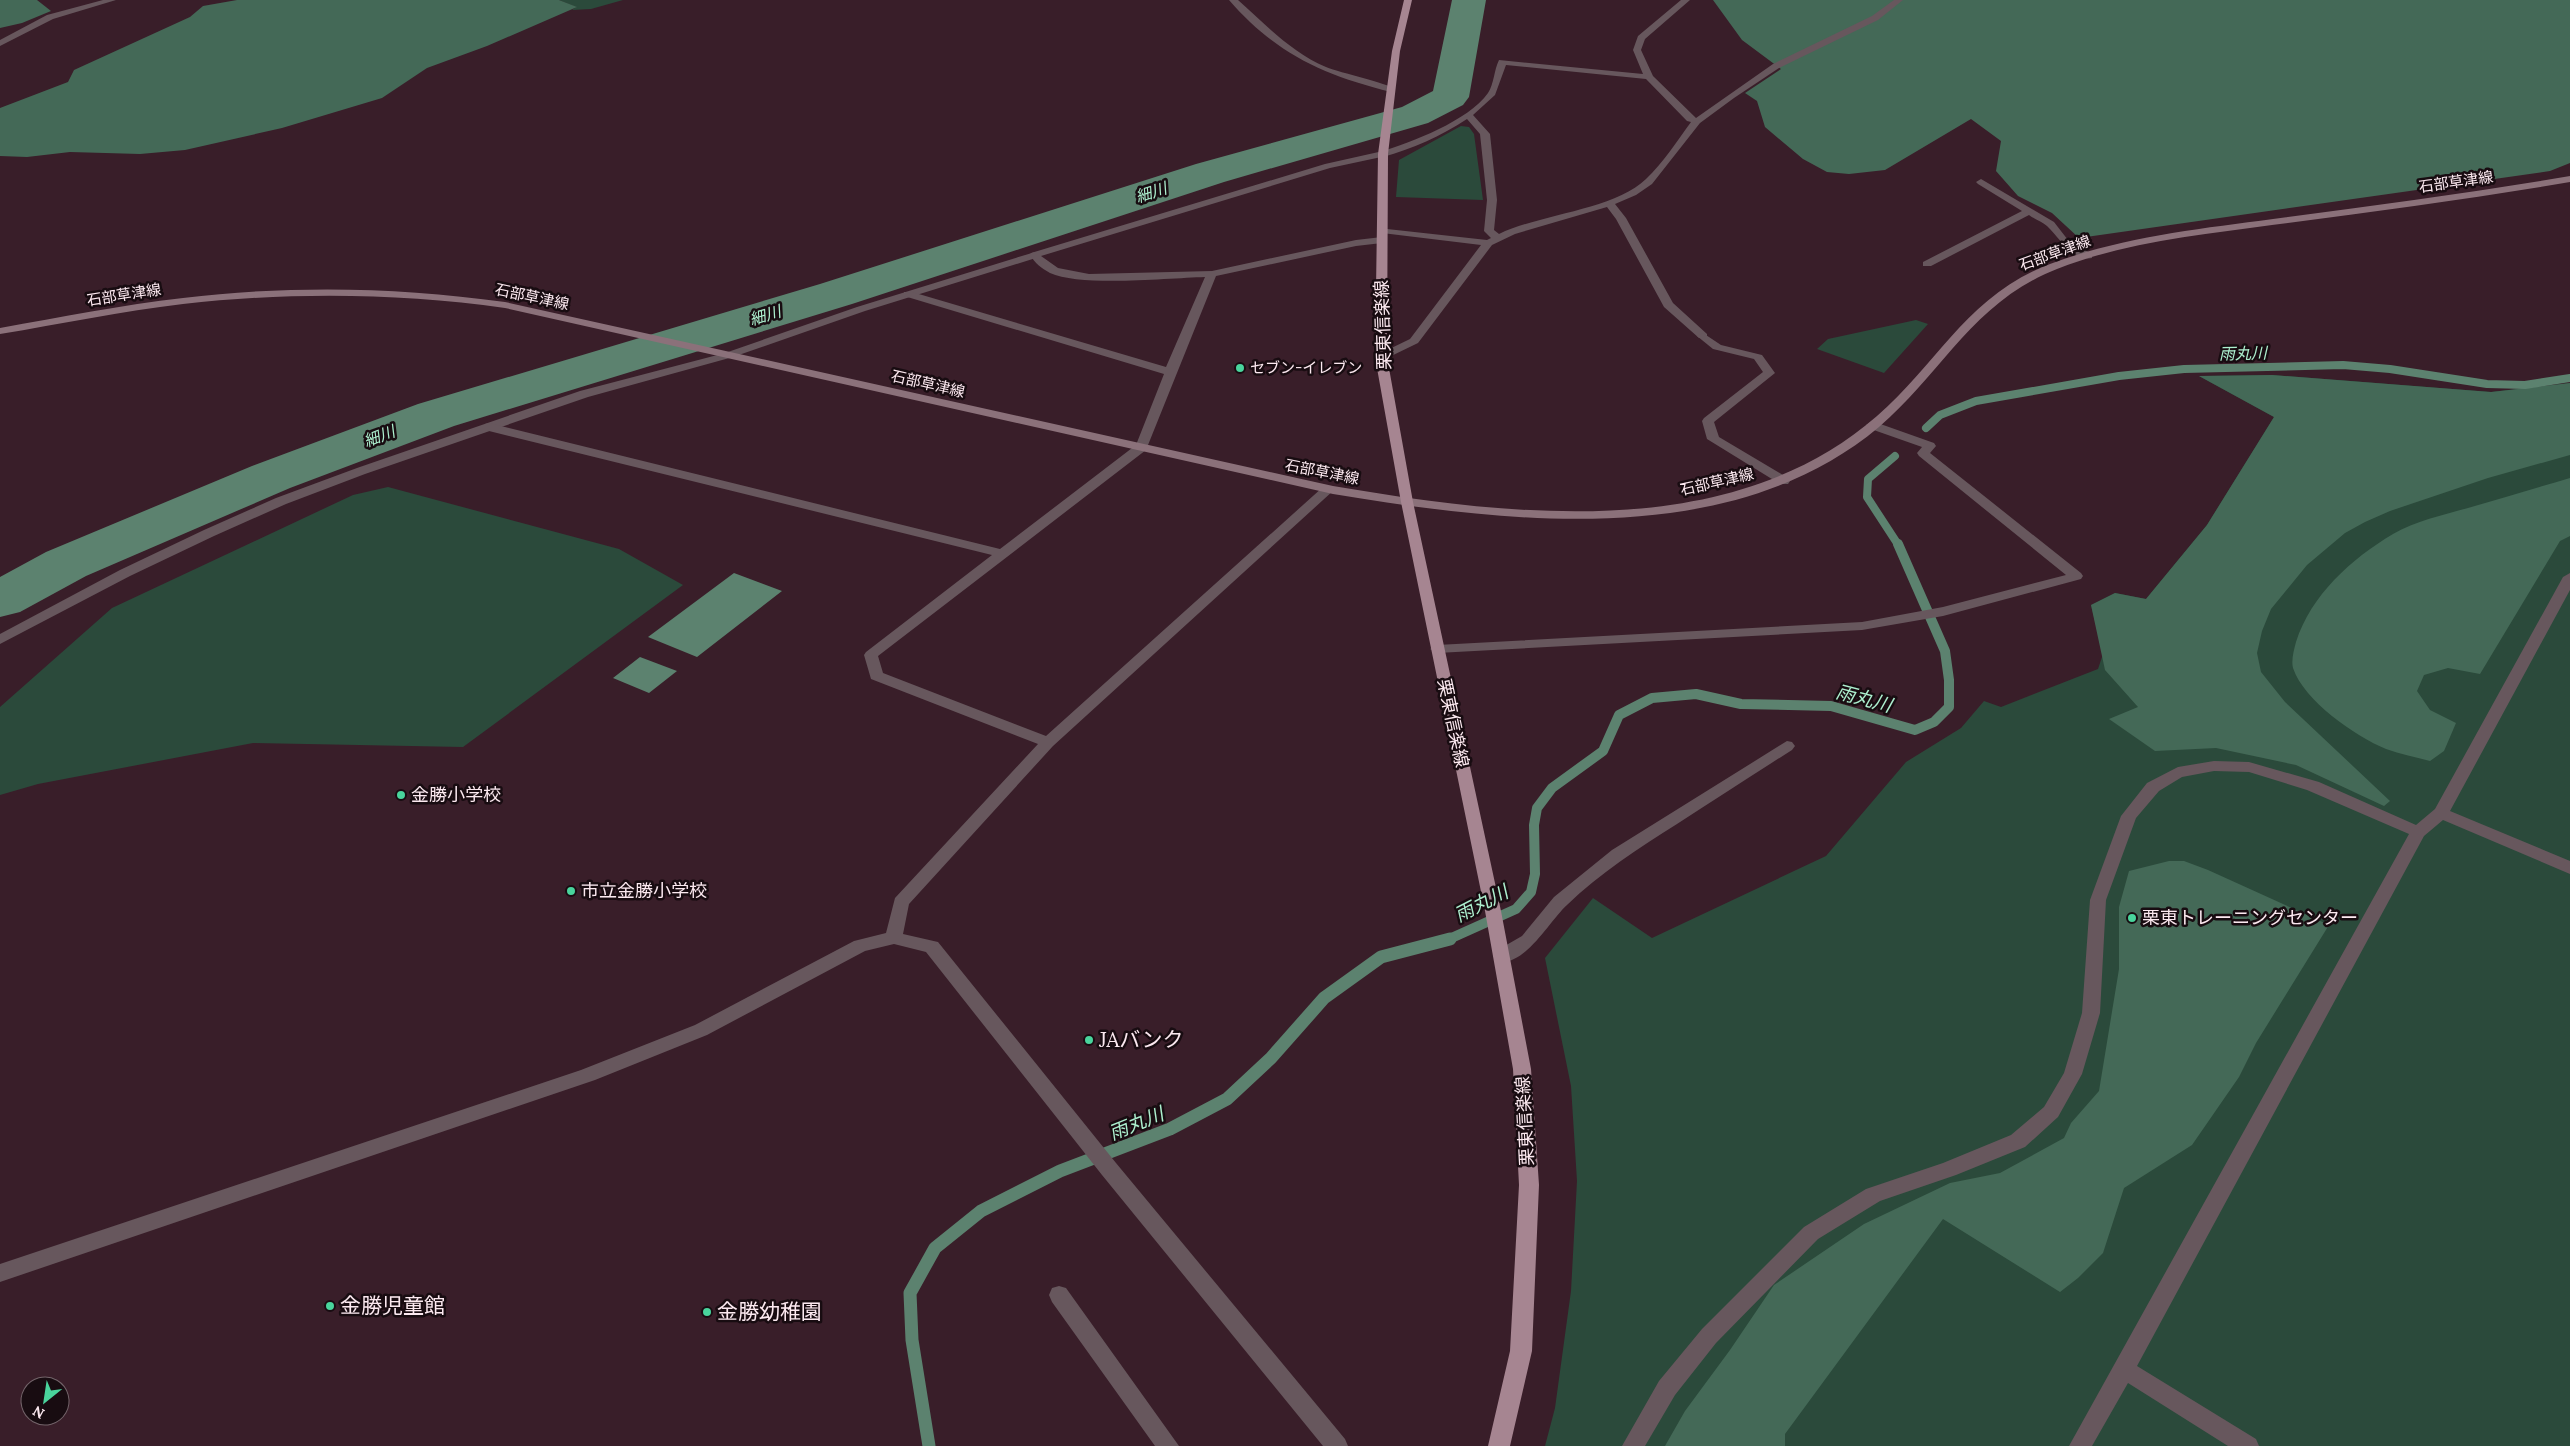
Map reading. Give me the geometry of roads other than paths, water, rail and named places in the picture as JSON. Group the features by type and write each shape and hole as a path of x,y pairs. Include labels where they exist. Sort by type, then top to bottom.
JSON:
{"main road":[{"name":"栗東信楽線","path":"1408,0 1396,51 1384,150 1381,357 1407,502 1493,911 1522,1069 1529,1185 1521,1351 1498,1446"},
{"name":"石部草津線","path":"0,331 139,306 284,293 376,292 460,298 505,305 1328,490 1407,502 1551,516 1648,512 1718,501 1784,481 1843,449 1892,410 1968,322 2006,290 2025,279 2088,256 2117,247 2232,228 2570,180"}],"street":[{"path":"0,43 50,17 112,0"},
{"path":"1233,0 1289,50 1316,64 1363,83 1391,88"},
{"path":"1686,0 1641,38 1637,50 1649,77 1690,120 1697,121"},
{"path":"1035,255 1040,262 1055,271 1089,276 1212,274 1356,243 1382,235 1492,240 1609,203 1649,182 1697,121 1776,66 1875,18 1899,0"},
{"path":"0,640 125,573 263,509 361,471 584,394 723,354 908,294 1328,166 1384,150 1404,149 1468,115 1492,95 1502,62 1649,77"},
{"path":"1468,115 1484,134 1492,200 1489,231 1492,240"},
{"path":"1981,182 2050,224 2064,242 2088,256"},
{"path":"1609,203 1621,218 1668,305 1717,347 1738,351 1758,358 1769,373 1708,421 1713,439 1784,481"},
{"path":"1927,264 2028,212"},
{"path":"1381,357 1414,341 1492,240"},
{"path":"1048,742 876,676 870,655 1142,447 1170,372 1212,274"},
{"path":"908,294 1170,372"},
{"path":"1437,649 1853,627 1913,620 1945,613 2076,576 1923,453 1930,446 1872,425"},
{"path":"489,427 1002,554"},
{"path":"894,938 902,902 1048,742 1328,490"},
{"path":"2080,1446 2418,832 2441,813 2570,577"},
{"path":"1502,956 1528,941 1560,901 1618,854 1788,746"},
{"path":"1633,1446 1667,1388 1709,1336 1811,1233 1873,1196 1949,1169 2018,1141 2051,1112 2073,1074 2091,1013 2098,900 2129,816 2153,787 2178,772 2214,766 2249,767 2313,786 2418,832"},
{"path":"2441,813 2570,868"},
{"path":"0,1273 588,1075 701,1030 860,946 894,938 932,947 1089,1145 1337,1446"},
{"path":"1058,1295 1168,1446"},
{"path":"2124,1369 2248,1446"}],"waterway":[{"name":"細川","path":"0,600 66,564 271,477 436,415 836,294 1210,173 1415,115 1450,97 1469,0"},
{"name":"雨丸川","path":"1926,428 1940,415 1976,401 2119,376 2184,369 2343,365 2390,369 2487,384 2525,385 2570,378"},
{"name":"雨丸川","path":"1895,456 1868,479 1867,497 1899,545"},
{"name":"雨丸川","path":"1448,939 1516,909 1531,892 1535,874 1534,825 1537,808 1552,788 1603,751 1619,715 1652,698 1696,694 1741,704 1831,706 1915,730 1934,722 1949,707 1949,680 1945,651 1899,545"},
{"name":"雨丸川","path":"929,1446 912,1340 910,1293 935,1248 981,1211 1060,1171 1170,1129 1227,1099 1271,1058 1324,998 1381,957 1448,939"}],"place":[{"name":"セブン-イレブン","path":"1240,368"},
{"name":"金勝小学校","path":"401,795"},
{"name":"市立金勝小学校","path":"571,891"},
{"name":"栗東トレーニングセンター","path":"2132,918"},
{"name":"JAバンク","path":"1089,1040"},
{"name":"金勝児童館","path":"330,1306"},
{"name":"金勝幼稚園","path":"707,1312"}]}
